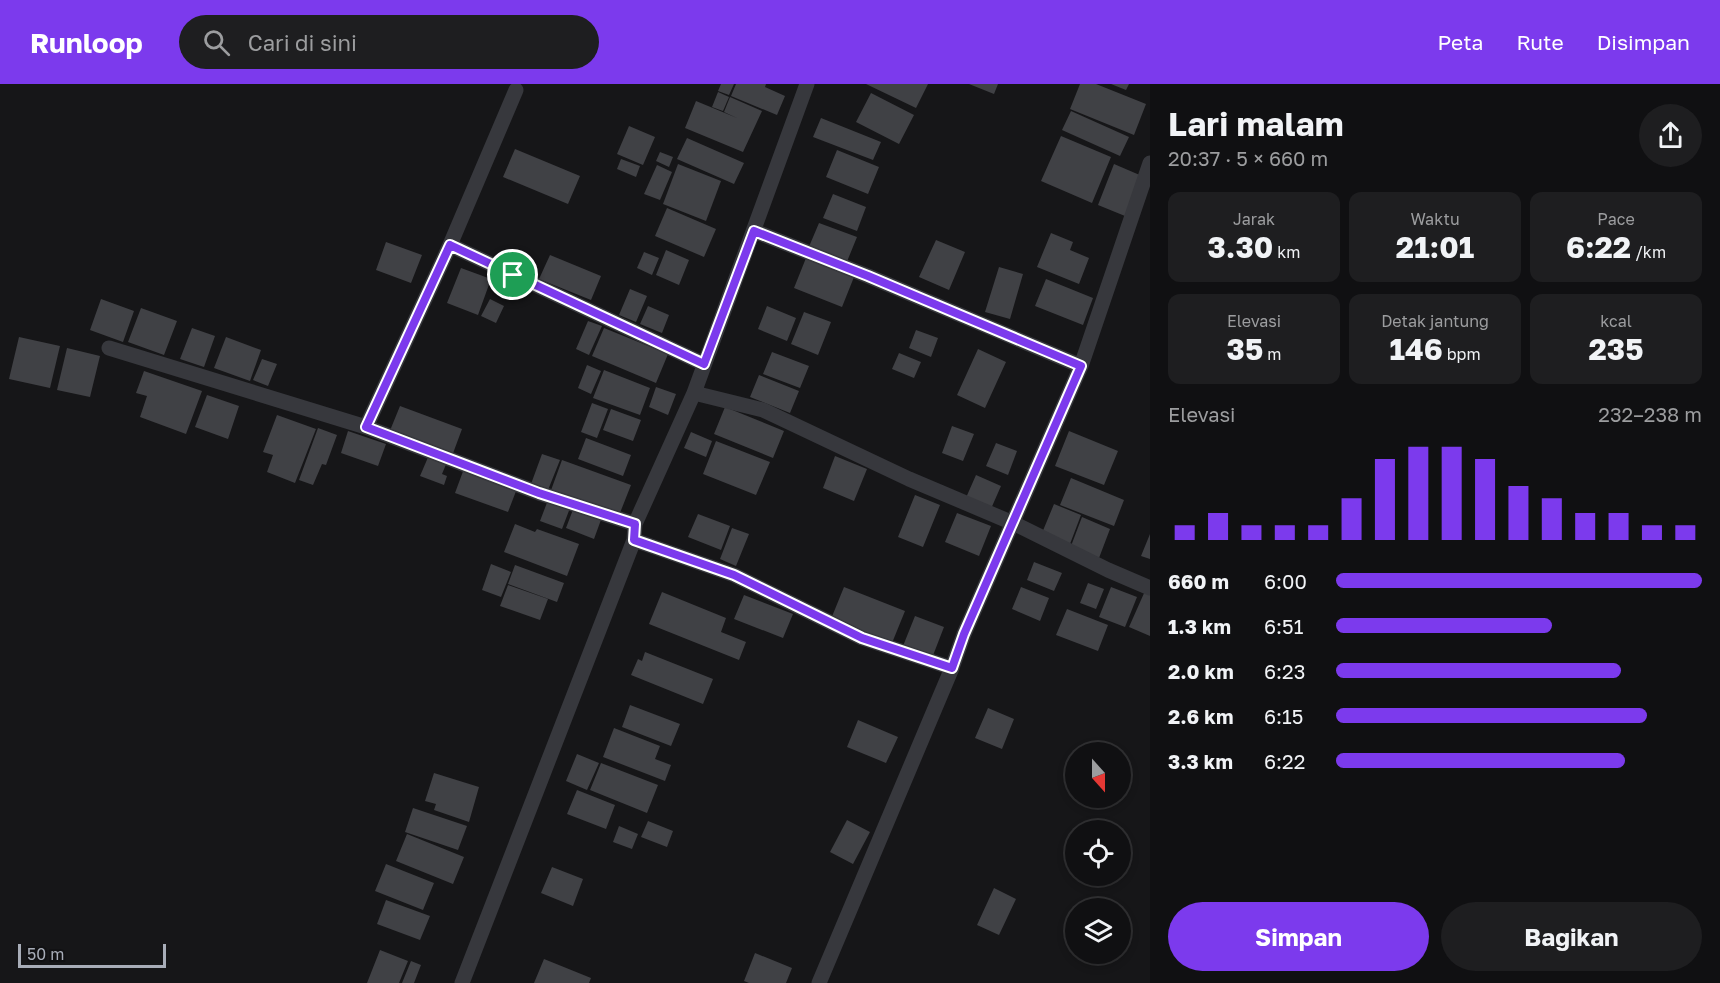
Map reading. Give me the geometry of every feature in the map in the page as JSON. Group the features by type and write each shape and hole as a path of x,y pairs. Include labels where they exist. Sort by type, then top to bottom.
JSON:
{"street":[{"path":"462,983 634,540 635,524 694,393 807,84"},
{"path":"366,427 450,245 516,90"},
{"path":"819,983 952,668 964,634 1081,366 1150,163"},
{"path":"754,231 868,276 1081,366"},
{"path":"450,245 704,364"},
{"path":"109,348 366,427 539,493 635,524"},
{"path":"694,393 763,410 909,479 1013,523 1150,588"},
{"path":"634,540 734,575 862,638 952,668"}],"building":[{"path":"721,84 734,84 729,95 718,91"},
{"path":"736,84 766,84 765,87 785,96 777,115 731,96"},
{"path":"866,84 928,84 916,108"},
{"path":"969,84 998,84 994,94"},
{"path":"1080,84 1096,84 1146,104 1134,135 1070,109"},
{"path":"1111,84 1129,84 1126,90"},
{"path":"718,92 729,97 723,111 712,107"},
{"path":"871,93 914,115 899,144 856,122"},
{"path":"730,97 762,111 743,152 685,128 696,101 737,118 724,112"},
{"path":"1071,111 1129,137 1120,156 1062,130"},
{"path":"821,118 881,142 873,160 813,137"},
{"path":"629,126 655,137 643,165 617,154"},
{"path":"1061,136 1111,157 1092,203 1041,181"},
{"path":"687,138 744,163 734,184 677,159"},
{"path":"515,149 580,176 568,204 503,177"},
{"path":"837,150 879,167 868,194 826,177"},
{"path":"660,152 673,157 669,167 656,161"},
{"path":"621,159 640,166 636,177 617,169"},
{"path":"678,164 721,181 706,221 663,204"},
{"path":"1114,164 1142,176 1125,216 1098,205"},
{"path":"657,165 672,172 660,200 644,194"},
{"path":"833,194 866,207 857,231 823,218"},
{"path":"667,208 716,229 704,257 655,236"},
{"path":"819,223 857,237 846,264 808,249"},
{"path":"1051,233 1073,242 1070,250 1089,258 1079,284 1037,267"},
{"path":"936,240 965,252 949,290 919,277"},
{"path":"386,242 422,255 411,283 376,270"},
{"path":"666,250 689,260 679,285 656,275"},
{"path":"644,252 659,258 652,275 637,268"},
{"path":"550,255 601,276 591,300 539,279"},
{"path":"806,258 854,277 842,307 794,288"},
{"path":"999,267 1023,274 1010,319 985,312"},
{"path":"461,268 491,279 478,315 447,303"},
{"path":"1046,279 1093,298 1083,325 1035,306"},
{"path":"630,289 647,296 636,322 619,315"},
{"path":"101,299 134,311 123,342 90,330"},
{"path":"490,299 504,306 496,323 481,316"},
{"path":"648,306 669,315 662,333 640,324"},
{"path":"767,306 796,318 787,341 758,329"},
{"path":"141,308 177,321 164,355 128,342"},
{"path":"804,312 831,322 818,355 791,344"},
{"path":"588,321 602,326 589,355 576,349"},
{"path":"192,328 215,336 204,367 180,359"},
{"path":"604,328 668,354 656,383 592,356"},
{"path":"916,330 938,338 931,357 909,348"},
{"path":"19,337 60,346 50,388 9,379"},
{"path":"226,337 261,350 250,381 214,368"},
{"path":"67,348 100,356 90,397 57,390"},
{"path":"978,349 1006,362 985,408 957,395"},
{"path":"772,352 809,366 800,388 763,374"},
{"path":"899,353 921,362 914,378 892,369"},
{"path":"262,359 277,364 268,386 253,380"},
{"path":"587,365 601,371 591,394 578,388"},
{"path":"604,370 650,388 640,415 593,398"},
{"path":"144,371 202,391 186,434 140,417 147,396 136,393"},
{"path":"759,375 799,391 790,413 750,397"},
{"path":"656,387 676,394 668,415 649,407"},
{"path":"207,395 239,406 228,439 195,427"},
{"path":"592,403 608,409 597,438 581,432"},
{"path":"400,406 462,429 452,456 389,433"},
{"path":"725,407 784,431 773,458 714,434"},
{"path":"611,409 641,420 633,441 603,430"},
{"path":"277,415 316,429 295,483 267,472 273,455 263,452"},
{"path":"952,426 974,434 963,461 942,453"},
{"path":"318,428 337,435 326,465 322,464 313,485 299,480"},
{"path":"348,431 386,444 378,466 341,453"},
{"path":"1069,431 1118,451 1104,485 1055,466"},
{"path":"691,432 712,441 706,457 684,448"},
{"path":"586,438 631,455 623,476 578,459"},
{"path":"716,441 770,462 756,495 703,474"},
{"path":"996,443 1017,451 1008,475 986,466"},
{"path":"542,454 560,460 548,490 531,484"},
{"path":"429,455 447,462 442,474 447,476 444,485 420,476"},
{"path":"835,456 867,469 854,501 823,488"},
{"path":"562,460 631,485 618,518 550,493"},
{"path":"465,466 518,486 508,512 455,493"},
{"path":"976,475 1001,486 990,511 965,500"},
{"path":"1071,478 1124,500 1114,526 1060,505"},
{"path":"915,495 940,505 923,547 898,537"},
{"path":"548,500 570,508 562,529 540,521"},
{"path":"1054,504 1081,515 1070,544 1042,533"},
{"path":"574,507 602,517 594,539 566,528"},
{"path":"957,513 991,526 979,556 945,542"},
{"path":"698,514 730,526 721,550 688,537"},
{"path":"1082,517 1110,529 1099,558 1071,546"},
{"path":"515,524 579,544 567,576 504,552"},
{"path":"732,528 749,534 736,566 720,559"},
{"path":"1150,534 1150,559 1141,556"},
{"path":"1034,562 1062,573 1054,591 1027,580"},
{"path":"491,564 511,572 501,597 482,590"},
{"path":"515,565 564,583 557,602 508,584"},
{"path":"1088,583 1104,589 1096,609 1080,603"},
{"path":"508,585 548,599 540,620 500,606"},
{"path":"844,587 905,611 892,643 831,619"},
{"path":"1021,587 1049,598 1040,621 1012,609"},
{"path":"1111,587 1137,597 1125,627 1099,617"},
{"path":"1145,591 1150,593 1150,636 1129,627"},
{"path":"662,592 726,618 721,632 746,642 739,660 649,624"},
{"path":"744,595 793,614 783,638 734,619"},
{"path":"1067,609 1108,625 1098,651 1056,635"},
{"path":"915,616 944,627 932,658 903,646"},
{"path":"645,652 713,679 703,704 631,675 638,659 642,661"},
{"path":"630,705 680,724 671,746 622,727"},
{"path":"988,708 1014,719 1002,749 975,738"},
{"path":"858,720 898,737 886,763 847,747"},
{"path":"614,728 660,746 655,759 671,765 665,781 603,757"},
{"path":"577,754 599,763 587,790 566,781"},
{"path":"601,763 658,785 647,813 590,790"},
{"path":"434,773 479,787 469,822 434,810 436,804 425,801"},
{"path":"577,790 615,805 606,829 567,814"},
{"path":"413,808 467,826 458,850 405,832"},
{"path":"847,820 870,832 853,864 830,852"},
{"path":"648,821 673,831 667,847 641,837"},
{"path":"619,826 638,834 632,849 613,842"},
{"path":"407,834 464,857 453,884 396,861"},
{"path":"386,864 434,883 423,910 375,891"},
{"path":"552,867 583,879 573,906 541,893"},
{"path":"994,888 1016,899 999,935 977,925"},
{"path":"386,900 430,916 420,940 377,924"},
{"path":"380,950 408,961 399,983 367,983"},
{"path":"755,953 792,968 786,983 744,981"},
{"path":"544,959 591,978 589,983 534,983"},
{"path":"411,961 421,965 414,983 402,983"}],"route":[{"path":"754,231 868,276 1081,366 964,634 952,668 862,638 734,575 634,540 635,524 539,493 366,427 450,245 513,275 704,364 754,231"}]}
